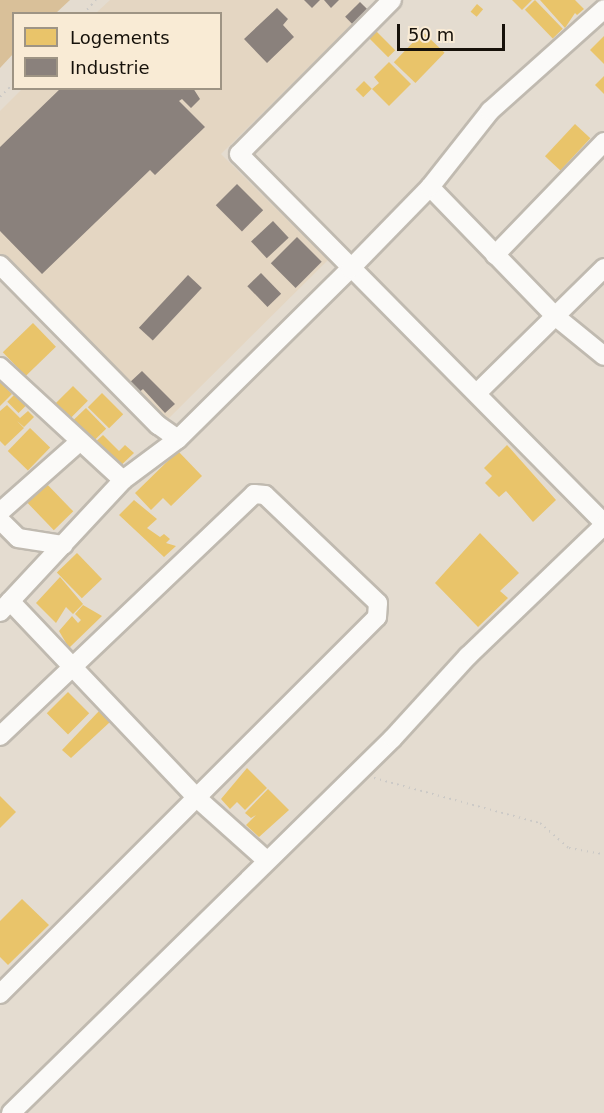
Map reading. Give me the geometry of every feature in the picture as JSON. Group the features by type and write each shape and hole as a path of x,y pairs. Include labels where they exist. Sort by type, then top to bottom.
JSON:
{"street":[{"path":"12,1113 265,860 357,772 468,656 604,524 478,392 350,268 239,154 392,0"},
{"path":"265,860 198,798 70,666 3,609 123,480 177,439 430,187 490,111 604,9"},
{"path":"495,255 604,142"},
{"path":"430,187 555,316 604,356"},
{"path":"0,265 158,425 177,439"},
{"path":"478,392 604,268"},
{"path":"0,367 123,480"},
{"path":"0,512 79,442"},
{"path":"0,736 70,666 254,494 266,495 378,603 377,618 0,994"},
{"path":"0,519 18,538 63,545"}],"path":[{"path":"85,12 96,0"},
{"path":"0,97 12,85"},
{"path":"357,772 411,790 445,796 540,823 569,848 604,854"}],"shaded area":[{"path":"0,0 70,0 57,12 12,12 12,55 0,68"},
{"path":"110,0 358,0 367,9 221,154 328,260 164,423 0,257 0,111 21,90 222,90 222,12 97,12"}],"building: Logements":[{"path":"512,0 532,0 522,10"},
{"path":"535,0 563,29 553,38 525,10"},
{"path":"540,0 575,0 584,9 577,15 575,13 565,28"},
{"path":"477,4 483,9 477,17 471,12"},
{"path":"374,29 395,50 388,57 367,36"},
{"path":"423,32 445,53 415,83 394,62"},
{"path":"604,36 604,64 590,50"},
{"path":"389,62 411,84 389,106 372,89 379,83 374,77"},
{"path":"604,76 604,94 595,85"},
{"path":"364,81 372,89 363,97 356,89"},
{"path":"575,124 590,138 560,171 545,156"},
{"path":"33,323 56,347 26,376 3,352"},
{"path":"0,382 12,394 0,406"},
{"path":"73,386 88,401 69,420 54,405"},
{"path":"102,393 123,414 109,428 88,407"},
{"path":"15,394 26,405 19,413 7,402"},
{"path":"7,405 20,418 28,411 34,417 24,427 17,421 24,428 5,446 0,441 0,411"},
{"path":"86,408 106,429 91,443 71,423"},
{"path":"30,428 50,447 28,470 8,451"},
{"path":"103,435 119,451 125,445 134,453 116,470 92,445"},
{"path":"507,445 556,500 533,522 506,491 499,497 485,483 492,476 484,468"},
{"path":"178,451 202,476 171,506 163,498 151,510 135,493"},
{"path":"42,479 73,511 54,530 23,498"},
{"path":"134,500 157,519 147,528 160,537 164,534 170,539 166,543 176,546 164,557 119,515"},
{"path":"480,533 519,573 500,591 508,598 478,627 435,583"},
{"path":"77,553 102,579 82,598 57,572"},
{"path":"60,577 83,604 73,614 66,607 56,623 36,603"},
{"path":"83,605 102,616 69,648 59,631 72,616 78,623 81,620 75,614"},
{"path":"68,692 89,713 68,734 47,713"},
{"path":"99,711 110,722 71,758 62,750"},
{"path":"247,768 267,788 245,810 237,802 230,809 221,799"},
{"path":"268,789 289,810 259,837 246,825 256,815 251,818 245,813"},
{"path":"0,796 16,812 0,828"},
{"path":"22,899 49,925 8,965 0,957 0,921"}],"building: Industrie":[{"path":"304,0 320,0 312,8"},
{"path":"324,0 339,0 331,8"},
{"path":"360,2 367,9 352,24 345,17"},
{"path":"277,8 288,19 283,25 294,37 267,63 244,39"},
{"path":"59,90 194,90 200,99 191,108 182,99 179,101 205,127 155,175 150,170 42,274 0,231 0,147"},
{"path":"237,184 263,210 242,231 216,205"},
{"path":"273,221 289,238 267,258 251,241"},
{"path":"297,237 322,262 296,288 271,263"},
{"path":"261,273 281,294 267,307 247,286"},
{"path":"188,275 202,288 153,341 139,328"},
{"path":"142,371 175,404 165,413 143,389 137,394 128,384"}]}
